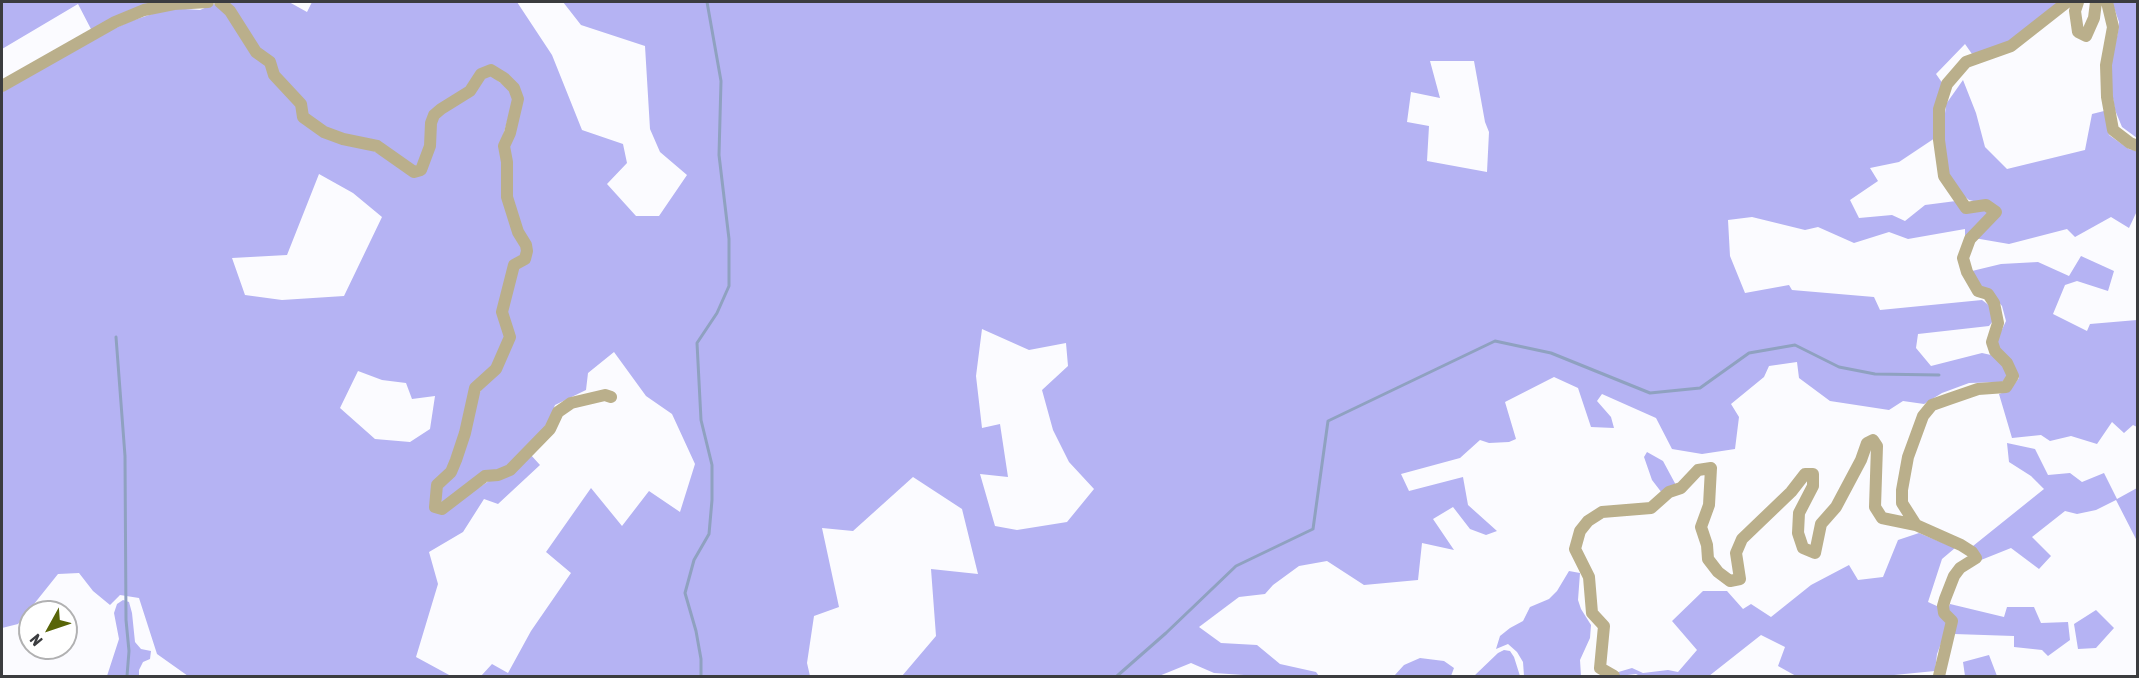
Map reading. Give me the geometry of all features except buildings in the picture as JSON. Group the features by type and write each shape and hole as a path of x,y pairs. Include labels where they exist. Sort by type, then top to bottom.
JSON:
{"street":[{"path":"2,86 114,22 144,10 174,4 208,2"},
{"path":"220,2 230,11 256,51 270,62 274,75 301,104 303,117 324,132 343,139 377,146 414,172 421,170 430,146 430,123 434,115 451,101 470,91 481,74 491,70 498,74 513,88 518,99 510,133 504,146 507,162 507,197 518,232 527,251 525,259 514,265 502,312 510,338 496,369 475,388 465,433 456,460 451,472 437,485 434,497 435,507 442,508 485,476 498,475 510,470 550,429 558,412 571,403 605,395 611,397"},
{"path":"1916,525 1902,503 1902,490 1908,457 1923,416 1932,405 1949,399 1978,389 2006,387 2013,376 2007,363 1995,351 1992,342 1998,323 1994,303 1988,294 1978,291 1967,272 1963,258 1970,239 1996,212 1986,205 1966,208 1944,176 1939,140 1939,109 1947,84 1966,62 2011,46 2067,2"},
{"path":"2078,2 2075,12 2078,32 2086,36 2094,18 2096,2"},
{"path":"2107,2 2113,27 2106,65 2107,97 2113,130 2138,146"},
{"path":"1614,676 1600,668 1604,626 1592,613 1589,577 1575,549 1580,531 1588,521 1602,512 1651,508 1669,492 1681,488 1698,470 1711,468 1709,505 1701,527 1707,545 1708,559 1718,572 1730,581 1740,579 1736,554 1742,539 1791,492 1805,474 1813,474 1813,486 1799,513 1798,533 1803,548 1815,553 1821,524 1836,507 1861,460 1867,443 1873,440 1877,446 1875,507 1882,518 1916,525 1961,545 1972,552 1976,558 1960,568 1954,576 1945,599 1944,613 1952,621 1939,676"}],"shaded area":[{"path":"2,2 170,2 92,31 78,4 2,49"},
{"path":"224,2 289,2 307,12 312,2 517,2 552,55 582,130 623,144 627,163 607,184 636,216 659,216 687,175 660,152 650,129 645,46 581,25 563,2 2062,2 2009,44 1972,54 1965,44 1936,74 1943,84 1935,138 1899,162 1870,168 1878,181 1850,200 1859,218 1892,215 1905,221 1925,205 1956,201 1992,212 1965,243 1965,229 1908,239 1889,232 1854,243 1818,227 1805,230 1752,217 1728,220 1730,256 1745,293 1789,285 1792,290 1874,297 1880,310 1982,300 1990,306 1993,321 1989,326 1918,334 1916,348 1931,366 1982,353 1991,355 2004,365 2008,375 2002,382 1969,383 1942,393 1924,404 1903,401 1889,410 1830,401 1799,378 1797,362 1769,366 1764,377 1731,404 1739,417 1735,449 1702,454 1672,449 1656,418 1602,394 1597,401 1611,417 1614,428 1591,427 1578,388 1554,377 1505,402 1516,439 1509,442 1489,443 1480,440 1460,458 1401,474 1409,491 1463,477 1468,505 1497,531 1486,535 1470,529 1453,507 1433,519 1454,550 1422,543 1418,580 1364,585 1327,561 1299,566 1273,585 1265,594 1239,597 1199,627 1221,643 1257,645 1280,664 1316,672 1319,676 1214,673 1191,663 1159,676 902,676 936,636 931,569 978,574 962,509 913,477 853,531 822,528 839,607 814,616 807,663 810,676 481,676 492,664 508,673 531,631 571,573 546,552 591,488 622,526 649,491 680,512 695,464 672,414 646,396 614,352 588,373 586,390 555,405 548,423 508,468 442,506 439,486 454,473 477,388 513,337 504,311 518,265 527,261 509,196 507,145 520,97 491,66 468,90 431,115 427,148 415,168 312,121 257,50","holes":["1430,61 1474,61 1485,122 1489,132 1487,172 1427,161 1429,126 1407,122 1411,92 1440,98","982,329 1029,350 1066,343 1068,366 1042,390 1053,430 1069,462 1094,489 1067,522 1017,530 995,526 980,474 1008,477 1000,424 982,428 976,376"]},
{"path":"2112,2 2137,2 2137,138 2122,127 2115,110 2110,66 2119,22"},
{"path":"214,4 227,13 269,65 298,105 299,118 374,151 417,177 435,120 489,74 510,90 513,100 500,147 524,247 522,256 509,263 506,338 466,421 433,510 460,500 530,454 540,465 498,504 484,499 463,532 429,552 438,584 416,657 451,676 188,676 157,654 139,598 120,595 110,605 93,591 79,573 58,574 37,600 18,600 18,624 2,628 2,92 100,35 131,21 170,8 200,10","holes":["319,174 353,193 382,217 344,296 282,300 245,295 232,258 287,255","358,371 382,380 406,383 412,399 435,396 430,429 410,442 375,439 340,408"]},
{"path":"1963,80 1976,113 1985,147 2007,169 2085,150 2092,114 2104,111 2109,135 2129,149 2137,151 2137,211 2129,228 2111,217 2075,237 2067,229 2009,244 1974,238 1996,218 1986,204 1969,200 1958,191 1948,173 1943,132 1946,104"},
{"path":"2081,256 2114,271 2108,291 2077,281 2065,285 2053,314 2087,331 2090,324 2137,320 2137,427 2133,425 2124,433 2112,422 2097,444 2071,436 2050,441 2041,435 2012,438 1999,394 2010,390 2019,378 2013,367 2001,355 1996,342 2006,321 2002,306 1990,292 1980,286 1972,271 2001,264 2038,262 2069,276"},
{"path":"2007,443 2035,449 2048,475 2070,473 2082,482 2104,473 2117,499 2137,488 2137,541 2116,500 2096,510 2077,514 2065,511 2032,537 2051,556 2039,569 2011,548 1981,560 1973,546 2044,489 2031,476 2009,462"},
{"path":"1647,452 1663,461 1677,487 1662,493 1652,480 1644,457"},
{"path":"1919,533 1955,548 1942,559 1928,602 1939,607 1949,622 1937,654 1935,671 1884,676 1796,676 1778,666 1785,647 1761,635 1709,676 1640,676 1636,674 1619,676 1615,673 1632,668 1643,673 1668,670 1678,672 1697,650 1672,621 1703,591 1727,591 1743,609 1751,604 1771,617 1811,585 1849,565 1858,580 1883,577 1898,540"},
{"path":"1569,571 1580,573 1578,600 1591,625 1590,638 1580,660 1581,676 1524,676 1523,662 1517,652 1508,644 1496,649 1500,636 1523,621 1530,607 1549,599 1557,591"},
{"path":"123,600 129,602 135,642 141,649 151,651 150,659 143,662 139,676 107,676 119,639 114,613 117,604"},
{"path":"1950,604 2004,617 2007,607 2034,607 2041,623 2068,622 2070,640 2048,656 2042,650 2014,647 2014,636 1954,634 1948,609"},
{"path":"2096,610 2114,628 2096,648 2078,649 2074,624"},
{"path":"1504,650 1510,651 1514,657 1520,676 1474,676 1498,653"},
{"path":"1989,655 1997,676 1965,676 1963,662"},
{"path":"1420,658 1444,661 1454,668 1451,676 1394,676 1404,665"}],"waterway":[{"path":"701,676 701,659 696,631 685,593 694,560 709,534 712,500 712,465 701,420 697,343 717,313 729,286 729,239 719,155 721,81 707,2"},
{"path":"116,337 125,456 126,620 129,651 127,676"},
{"path":"1117,676 1236,566 1313,529 1328,421 1495,341 1551,353 1650,393 1700,388 1749,353 1795,345 1839,367 1875,374 1939,375"}]}
